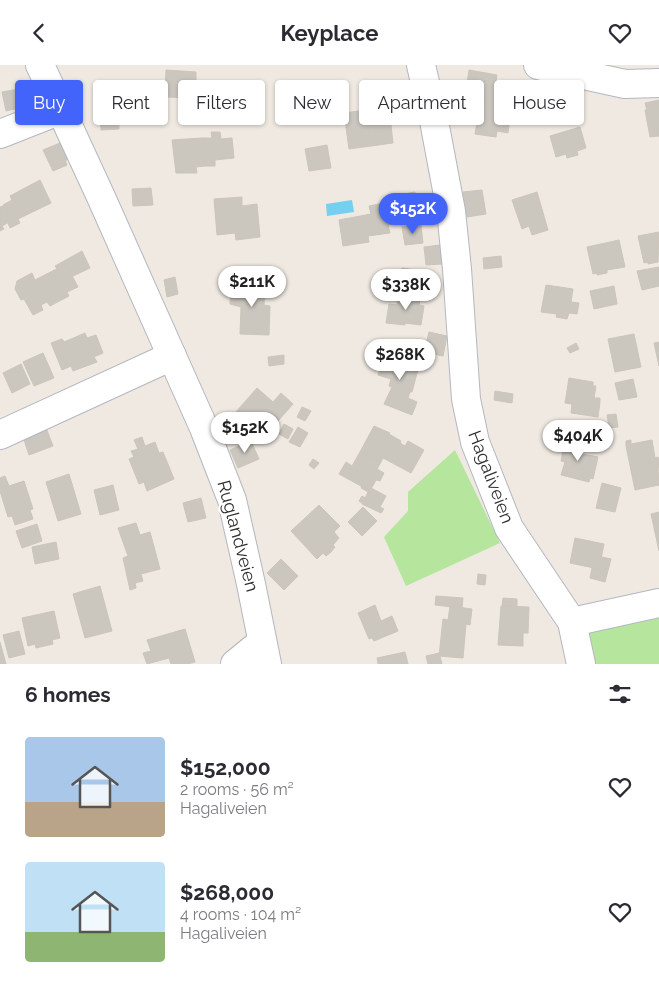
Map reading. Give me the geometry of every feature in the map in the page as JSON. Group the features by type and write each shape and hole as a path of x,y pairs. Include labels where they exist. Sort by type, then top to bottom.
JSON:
{"street":[{"name":"Ruglandveien","path":"40,65 47,80"},
{"name":"Hagaliveien","path":"421,65 451,211 466,399 475,442 509,528 572,622 581,664"},
{"path":"538,65 625,84 659,83"},
{"path":"0,134 23,125"},
{"name":"Ruglandveien","path":"68,125 204,428 232,500 252,584 264,653"},
{"path":"0,435 172,356"},
{"path":"572,622 659,603"},
{"path":"235,664 264,653"}],"green space":[{"path":"455,450 500,543 406,586 384,537 408,511 408,492"},
{"path":"659,618 659,664 583,664 579,642 605,619"}],"water":[{"path":"352,200 354,212 327,216 326,204"}],"building":[{"path":"166,70 196,72 196,80 178,80 178,97 168,97 168,80 166,80"},
{"path":"469,70 497,75 496,80 494,80 493,102 484,101 484,80 468,80"},
{"path":"15,90 15,109 6,111 2,92"},
{"path":"484,100 494,101 494,125 509,125 508,133 497,131 496,137 475,134 477,125 484,125"},
{"path":"659,100 659,136 650,137 645,103"},
{"path":"359,111 359,125 368,125 371,146 349,149 346,125 349,125 349,112"},
{"path":"101,125 119,125 119,129 101,130"},
{"path":"368,125 391,125 393,143 371,146"},
{"path":"580,127 586,148 577,151 578,155 567,158 566,154 556,157 550,136"},
{"path":"211,132 220,132 221,139 232,138 234,158 215,160 215,166 205,166 202,138 212,138"},
{"path":"202,138 205,166 196,167 197,173 176,173 172,140"},
{"path":"60,143 67,160 65,160 67,165 53,171 43,150"},
{"path":"327,145 331,168 309,171 305,149"},
{"path":"40,180 51,203 18,219 20,223 10,228 8,223 11,221 3,205 12,200 10,196"},
{"path":"151,188 153,205 133,206 132,189"},
{"path":"482,190 486,214 467,217 463,192"},
{"path":"415,192 418,209 411,210 413,221 401,225 401,223 393,224 388,197"},
{"path":"537,192 548,230 532,235 529,226 522,229 512,200"},
{"path":"242,197 242,206 257,204 260,237 236,240 235,233 217,235 214,199"},
{"path":"389,202 393,224 388,225 390,233 368,236 369,242 343,246 339,220 371,214 369,206"},
{"path":"3,206 11,221 2,226 4,229 0,231 0,207"},
{"path":"421,225 423,243 405,245 402,227"},
{"path":"659,232 658,262 644,263 638,236"},
{"path":"619,240 625,267 607,270 607,273 593,274 587,247"},
{"path":"440,245 442,264 426,265 424,247"},
{"path":"82,251 90,268 73,276 66,264 57,269 55,266"},
{"path":"501,256 502,267 484,269 483,258"},
{"path":"66,264 78,287 67,292 69,296 50,306 47,302 41,305 43,310 33,315 24,299 21,300 15,289 17,281 32,273 35,280"},
{"path":"659,267 659,286 642,290 637,271"},
{"path":"402,268 428,272 426,291 420,290 420,298 398,295"},
{"path":"175,277 178,294 167,297 164,280"},
{"path":"238,283 265,285 264,305 270,306 269,335 240,334 241,307 230,304 231,285 238,285"},
{"path":"546,285 573,289 571,302 579,303 577,314 569,313 567,319 556,317 557,314 541,312"},
{"path":"614,286 617,304 594,309 590,291"},
{"path":"398,295 420,298 419,305 424,306 421,325 386,323 389,304 397,305"},
{"path":"429,332 447,336 443,356 424,352"},
{"path":"85,333 87,338 96,335 103,353 94,357 97,362 73,371 71,366 62,370 51,343 62,339 64,342"},
{"path":"634,334 641,367 615,372 608,339"},
{"path":"659,342 659,366 654,343"},
{"path":"576,343 579,349 570,353 567,348"},
{"path":"385,351 420,362 412,392 410,392 408,398 417,402 412,415 384,404 392,387 389,386 391,379 378,375"},
{"path":"43,353 54,378 34,386 23,362"},
{"path":"284,355 284,364 269,366 268,357"},
{"path":"21,364 30,384 12,393 3,373"},
{"path":"569,378 593,382 593,386 596,386 594,398 600,398 598,417 571,413 572,404 565,403"},
{"path":"633,379 637,397 619,400 615,383"},
{"path":"257,388 273,402 281,393 293,404 263,438 235,413"},
{"path":"495,391 513,394 512,403 494,400"},
{"path":"302,407 311,411 305,421 297,417"},
{"path":"616,414 618,427 609,428 607,415"},
{"path":"284,424 293,429 288,439 279,434"},
{"path":"45,425 53,446 29,455 22,434"},
{"path":"374,426 390,433 405,446 408,441 424,450 411,473 383,458 381,462 360,452"},
{"path":"298,427 308,433 300,447 289,442"},
{"path":"142,437 145,446 155,442 159,453 163,452 174,479 147,491 144,482 139,484 129,459 134,457 131,451 138,449 134,440"},
{"path":"565,440 584,445 582,454 598,457 593,479 590,478 589,482 561,475 565,462 561,461"},
{"path":"631,440 631,444 652,440 655,458 658,457 659,461 659,485 635,490 626,446 626,441"},
{"path":"251,441 259,459 238,468 230,450"},
{"path":"360,452 381,462 377,469 384,473 380,481 376,480 370,491 339,474 346,462 352,466"},
{"path":"313,459 319,463 314,469 309,465"},
{"path":"69,474 81,514 58,521 46,482"},
{"path":"5,476 9,486 24,481 33,509 30,510 33,519 15,525 12,516 8,517 0,491 0,478"},
{"path":"602,483 621,488 615,512 596,508"},
{"path":"113,485 119,510 100,515 94,490"},
{"path":"362,486 370,491 371,488 386,496 380,507 384,509 381,513 359,501 362,496 365,498 368,492 361,488"},
{"path":"201,498 206,518 188,522 183,503"},
{"path":"319,505 340,526 334,532 339,538 333,545 335,547 331,552 322,543 326,540 305,518"},
{"path":"363,507 377,521 362,536 348,522"},
{"path":"659,512 659,551 651,514"},
{"path":"305,518 326,540 322,543 331,552 326,556 323,553 317,559 291,531"},
{"path":"136,523 140,535 150,532 160,569 141,574 143,581 135,583 136,588 130,590 123,558 128,556 118,528"},
{"path":"37,524 42,541 22,548 16,531"},
{"path":"575,538 604,544 599,569 570,563"},
{"path":"56,542 59,559 35,564 32,547"},
{"path":"602,557 611,559 605,582 590,578 592,568 599,569"},
{"path":"281,559 298,576 284,590 267,573"},
{"path":"478,574 486,575 485,585 477,584"},
{"path":"100,586 112,631 85,638 73,594"},
{"path":"436,596 463,598 462,608 435,605"},
{"path":"503,598 517,599 517,607 502,606"},
{"path":"375,605 381,621 392,616 398,631 374,641 372,638 369,639 358,613"},
{"path":"450,606 472,609 470,625 466,624 463,658 439,656 443,619 448,620"},
{"path":"501,606 529,607 528,633 523,633 523,646 498,645"},
{"path":"54,611 60,638 52,640 53,644 36,648 35,644 28,646 22,618"},
{"path":"185,629 195,662 171,664 169,658 147,664 143,653 151,651 147,640"},
{"path":"19,631 25,654 9,658 3,635"},
{"path":"0,642 6,664 0,664"},
{"path":"405,652 408,664 378,664 377,658"},
{"path":"439,653 442,664 428,664 426,656"}]}
